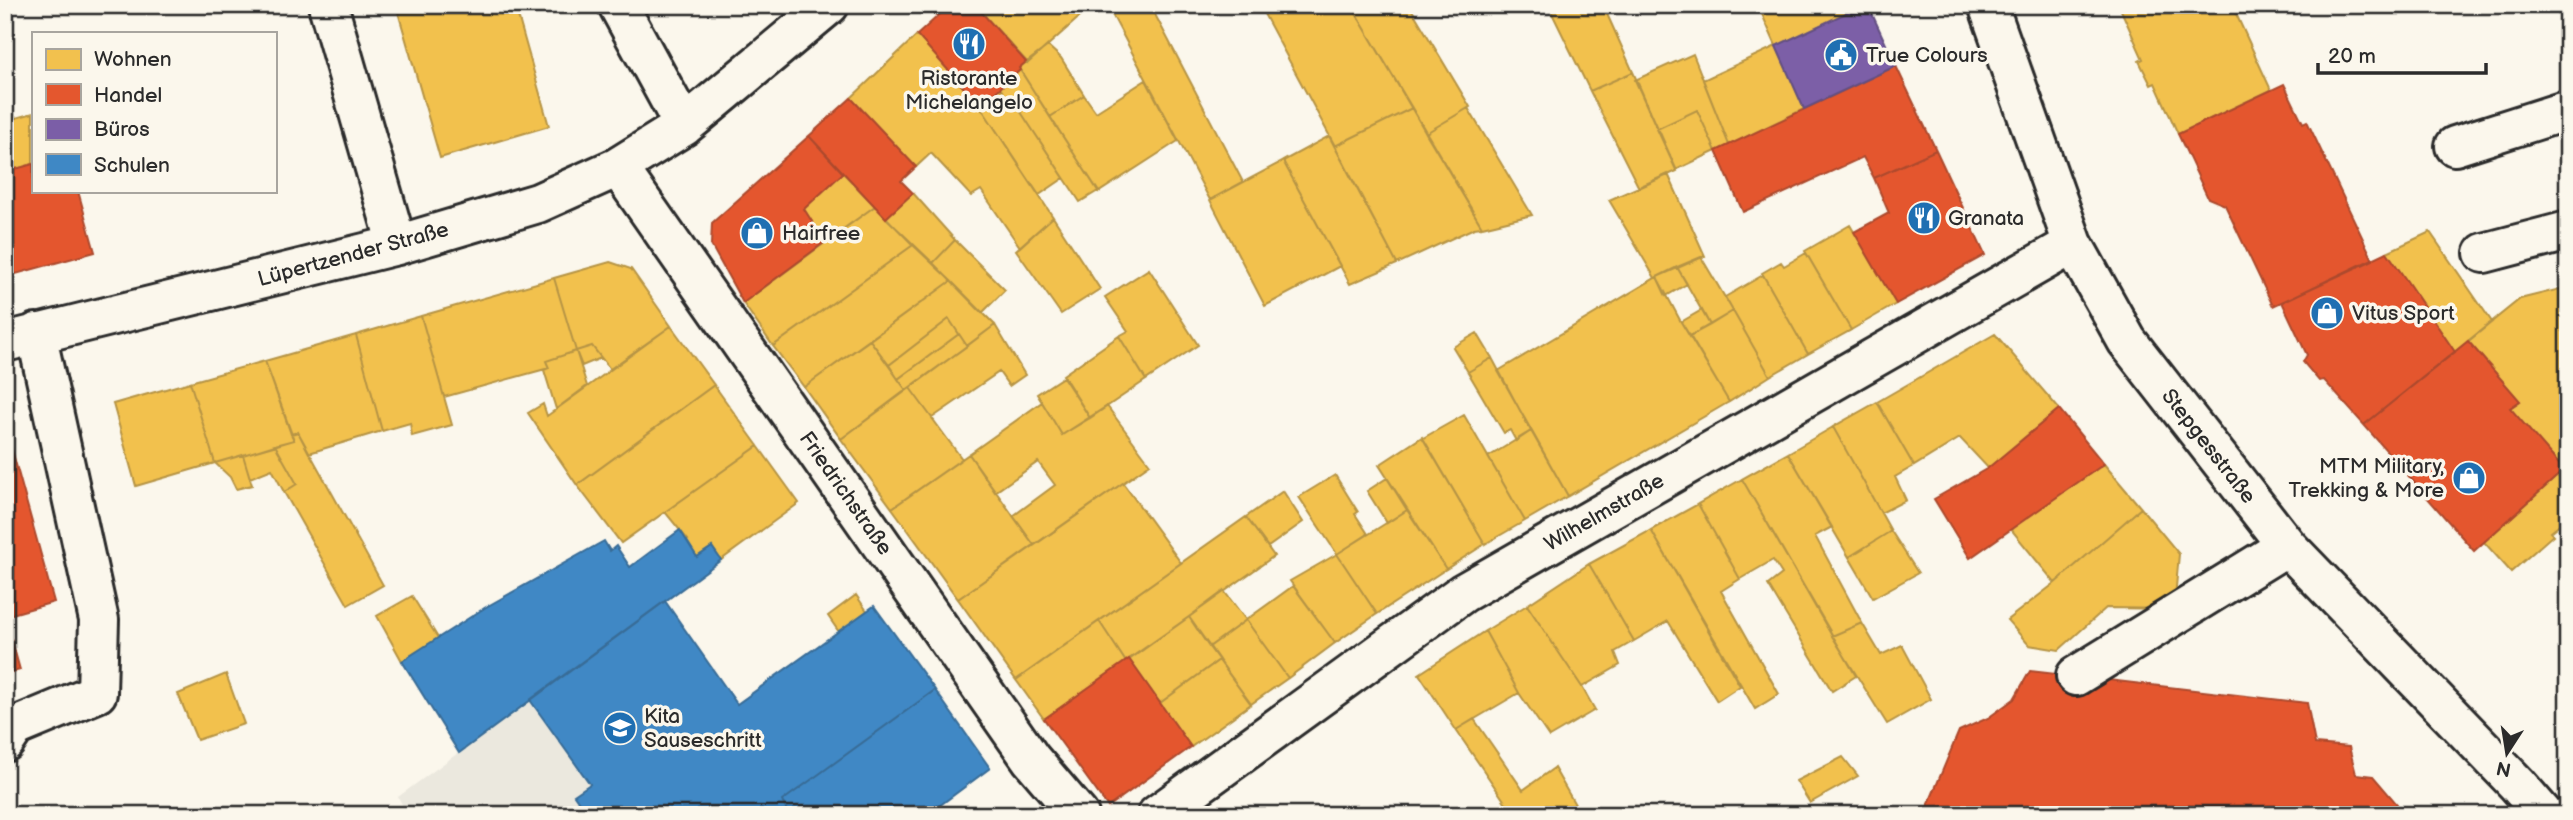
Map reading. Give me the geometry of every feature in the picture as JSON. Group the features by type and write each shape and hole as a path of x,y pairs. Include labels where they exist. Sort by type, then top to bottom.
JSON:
{"street":[{"path":"328,5 397,246"},
{"path":"618,5 684,126"},
{"name":"Lüpertzender Straße","path":"21,337 397,246 538,203 618,167 684,126 829,5"},
{"name":"Stepgesstraße","path":"1988,5 2073,244 2127,341 2287,546 2544,815"},
{"path":"2455,146 2568,110"},
{"name":"Friedrichstraße","path":"618,167 1031,758 1063,810"},
{"path":"2484,253 2568,231"},
{"name":"Wilhelmstraße","path":"1157,815 1463,593 2073,244"},
{"path":"5,742 15,727 97,693 99,620 21,337"},
{"path":"2076,676 2287,546"}],"shaded area":[{"name":"Kita Sauseschritt","path":"665,601 737,704 790,815 604,815 602,811 597,815 408,815 398,797"}],"building: Wohnen":[{"path":"396,5 515,5 549,126 440,158"},
{"path":"975,5 1093,5 1028,63"},
{"path":"1107,5 1150,5 1243,182 1210,200"},
{"path":"1278,5 1351,5 1412,108 1335,146 1263,12"},
{"path":"1351,5 1409,5 1470,107 1426,133"},
{"path":"1548,5 1603,5 1633,72 1590,91"},
{"path":"1758,5 1863,5 1776,46"},
{"path":"2125,5 2232,5 2271,90 2178,134 2155,83 2151,85 2139,61 2143,59 2120,8"},
{"path":"917,35 980,106 1053,217 1020,247 981,190 971,196 931,153 916,167 851,98"},
{"path":"1048,46 1061,58 1084,95 1050,117 1019,68"},
{"path":"1776,46 1804,109 1729,145 1703,80"},
{"path":"1693,54 1729,145 1716,151 1697,110 1657,129 1635,80"},
{"path":"1020,70 1098,191 1080,202 1015,103 1010,101 1000,88"},
{"path":"1633,72 1677,171 1639,188 1590,91"},
{"path":"1146,80 1178,141 1099,192 1050,117 1084,95 1096,112"},
{"path":"1000,88 1010,101 1015,103 1064,178 1039,195 980,106"},
{"path":"1412,108 1482,227 1474,228 1397,264 1335,146"},
{"path":"1468,108 1532,215 1482,227 1426,133"},
{"path":"1697,110 1716,151 1676,170 1657,129"},
{"path":"32,113 32,164 5,172 5,121"},
{"path":"1329,136 1397,264 1350,284 1283,161"},
{"path":"1283,161 1340,266 1265,306 1210,200"},
{"path":"843,173 875,206 825,242 804,209"},
{"path":"1668,174 1705,256 1655,278 1609,200"},
{"path":"913,193 955,240 933,263 886,218"},
{"path":"875,206 913,245 773,346 743,303"},
{"path":"1053,217 1100,289 1061,314 1016,250"},
{"path":"1850,225 1896,304 1851,330 1805,251"},
{"path":"2430,232 2492,322 2455,352 2387,252"},
{"path":"955,240 1005,290 982,313 933,263"},
{"path":"913,245 951,281 804,387 773,346"},
{"path":"1806,253 1851,330 1808,354 1762,273 1781,262 1784,266"},
{"path":"1701,257 1733,311 1710,325 1677,267"},
{"path":"610,262 631,269 671,326 610,369 592,346 576,351 554,278"},
{"path":"1677,267 1687,284 1666,296 1657,277"},
{"path":"1149,269 1198,345 1146,380 1119,336 1128,331 1105,297"},
{"path":"1763,275 1808,354 1770,376 1725,297"},
{"path":"1657,277 1729,402 1568,496 1498,371"},
{"path":"554,278 576,351 546,361 549,368 444,397 421,316"},
{"path":"951,281 995,325 967,346 949,319 889,365 870,340"},
{"path":"2568,287 2568,467 2564,470 2510,408 2520,401 2468,341 2520,299"},
{"path":"1702,310 1710,325 1690,336 1681,322"},
{"path":"1733,311 1770,376 1729,402 1690,336"},
{"path":"421,316 452,425 412,436 410,423 382,431 356,335"},
{"path":"949,319 959,334 898,379 889,365"},
{"path":"995,325 1025,375 1009,386 999,372 932,418 910,388"},
{"path":"671,326 714,385 577,485 528,413 543,404 547,416"},
{"path":"1477,333 1492,358 1468,372 1453,347"},
{"path":"959,334 967,346 906,390 898,379"},
{"path":"1995,334 2059,409 1988,468 1960,438 1914,466 1877,402"},
{"path":"356,335 382,431 309,453 298,432 291,434 265,361"},
{"path":"1119,336 1146,380 1090,418 1063,375"},
{"path":"870,340 906,390 841,439 804,387"},
{"path":"592,346 601,358 582,366 576,351"},
{"path":"576,351 587,386 556,409 544,370 549,368 546,361"},
{"path":"1492,358 1531,431 1516,441 1510,430 1504,433 1468,372"},
{"path":"265,361 294,440 215,463 190,382"},
{"path":"1063,377 1090,418 1062,435 1037,394"},
{"path":"190,382 215,463 136,486 113,404"},
{"path":"714,385 758,446 621,543 577,485"},
{"path":"910,388 962,459 892,508 841,439"},
{"path":"1042,402 1062,435 1107,406 1150,464 1034,545 1013,516 1055,485 1038,462 995,492 969,454"},
{"path":"1877,402 1914,466 1895,477 1906,500 1881,513 1833,427"},
{"path":"1464,415 1525,521 1485,544 1423,438"},
{"path":"1833,427 1891,531 1849,557 1788,453"},
{"path":"1531,431 1568,496 1525,521 1488,457"},
{"path":"298,432 383,585 348,605 284,492 297,484 275,445 294,440 291,434"},
{"path":"1422,437 1485,544 1446,569 1379,465"},
{"path":"275,445 297,484 284,492 272,469 250,478 243,455"},
{"path":"758,446 799,503 721,560 712,547 697,557 686,541 688,540 665,512"},
{"path":"1788,453 1832,527 1815,536 1862,623 1832,636 1742,479"},
{"path":"969,454 1034,545 958,599 892,508"},
{"path":"243,455 252,485 236,489 230,477 215,463"},
{"path":"2104,464 2141,508 2055,583 2010,528"},
{"path":"2563,471 2568,476 2568,517 2550,532 2553,535 2511,572 2484,542"},
{"path":"1335,475 1368,534 1337,554 1299,497"},
{"path":"1387,478 1407,510 1387,523 1367,491"},
{"path":"1742,479 1856,676 1832,691 1768,585 1782,574 1773,560 1740,579 1698,504"},
{"path":"1123,483 1181,563 1016,680 958,599"},
{"path":"1283,491 1303,522 1268,547 1246,517"},
{"path":"1698,504 1740,579 1721,591 1779,694 1755,709 1651,530"},
{"path":"2141,508 2179,554 2174,609 2106,608 2059,650 2029,645 2007,620 2055,583"},
{"path":"1407,510 1446,569 1377,614 1337,554"},
{"path":"1246,517 1274,556 1126,662 1099,621"},
{"path":"1651,530 1740,686 1717,701 1668,621 1634,641 1589,564"},
{"path":"1891,531 1918,573 1873,598 1849,557"},
{"path":"1337,554 1377,614 1335,643 1290,581"},
{"path":"1589,564 1634,641 1615,652 1620,665 1582,687 1527,605"},
{"path":"1293,586 1335,643 1288,678 1246,620"},
{"path":"1224,591 1246,620 1209,647 1189,617"},
{"path":"856,595 867,611 839,632 828,616"},
{"path":"412,596 438,638 402,661 377,616"},
{"path":"1527,605 1595,710 1549,737 1519,693 1485,631"},
{"path":"1189,617 1219,660 1160,703 1129,659"},
{"path":"1246,620 1288,678 1251,704 1209,647"},
{"path":"1099,621 1126,662 1044,719 1016,680"},
{"path":"1862,623 1881,655 1902,645 1931,699 1887,724 1832,636"},
{"path":"1485,631 1519,693 1456,730 1419,674"},
{"path":"1219,660 1251,704 1191,747 1160,703"},
{"path":"226,674 244,724 197,740 178,694"},
{"path":"1474,719 1523,790 1554,768 1581,815 1514,815 1456,730"},
{"path":"1843,757 1858,776 1810,803 1796,781"}],"building: Handel":[{"path":"950,5 975,5 1026,62 980,106 917,35"},
{"path":"1896,66 1936,150 1874,178 1863,157 1743,212 1716,151"},
{"path":"2284,84 2303,123 2307,121 2373,260 2273,306 2225,205 2208,198 2178,134"},
{"path":"851,98 916,167 901,181 913,193 886,218 809,136"},
{"path":"809,136 843,173 804,209 825,242 743,303 711,245 712,223"},
{"path":"1936,150 1985,255 1896,304 1854,232 1889,213 1874,178"},
{"path":"32,164 32,192 78,192 95,252 5,277 5,172"},
{"path":"2387,252 2455,352 2364,425 2324,380 2319,381 2303,362 2307,355 2282,302"},
{"path":"2468,341 2520,401 2510,408 2564,470 2474,551 2364,425"},
{"path":"2059,409 2104,464 1970,558 1934,499 1988,468"},
{"path":"7,432 54,602 5,616 5,433"},
{"path":"5,616 20,670 5,674"},
{"path":"1129,659 1191,747 1108,807 1044,719"},
{"path":"2030,671 2307,703 2315,744 2349,747 2356,774 2373,776 2397,804 2396,815 1924,815 1959,731 1988,718 2014,699"}],"building: Büros":[{"path":"1868,5 1896,66 1804,109 1776,46"}],"building: Schulen":[{"path":"680,530 697,557 712,547 721,560 459,753 402,661 486,607 604,541 610,551 616,546 630,567"},
{"name":"Kita Sauseschritt","path":"665,601 737,704 874,606 935,690 782,801 789,815 604,815 602,811 597,815 588,815 574,795 590,784 530,700"},
{"path":"935,690 990,768 927,815 789,815 782,801"}],"place":[{"name":"Ristorante Michelangelo","path":"969,44"},
{"name":"True Colours","path":"1841,55"},
{"name":"Granata","path":"1924,218"},
{"name":"Hairfree","path":"757,233"},
{"name":"Vitus Sport","path":"2327,313"},
{"name":"MTM Military, Trekking & More","path":"2469,478"},
{"name":"Kita Sauseschritt","path":"620,728"}]}
